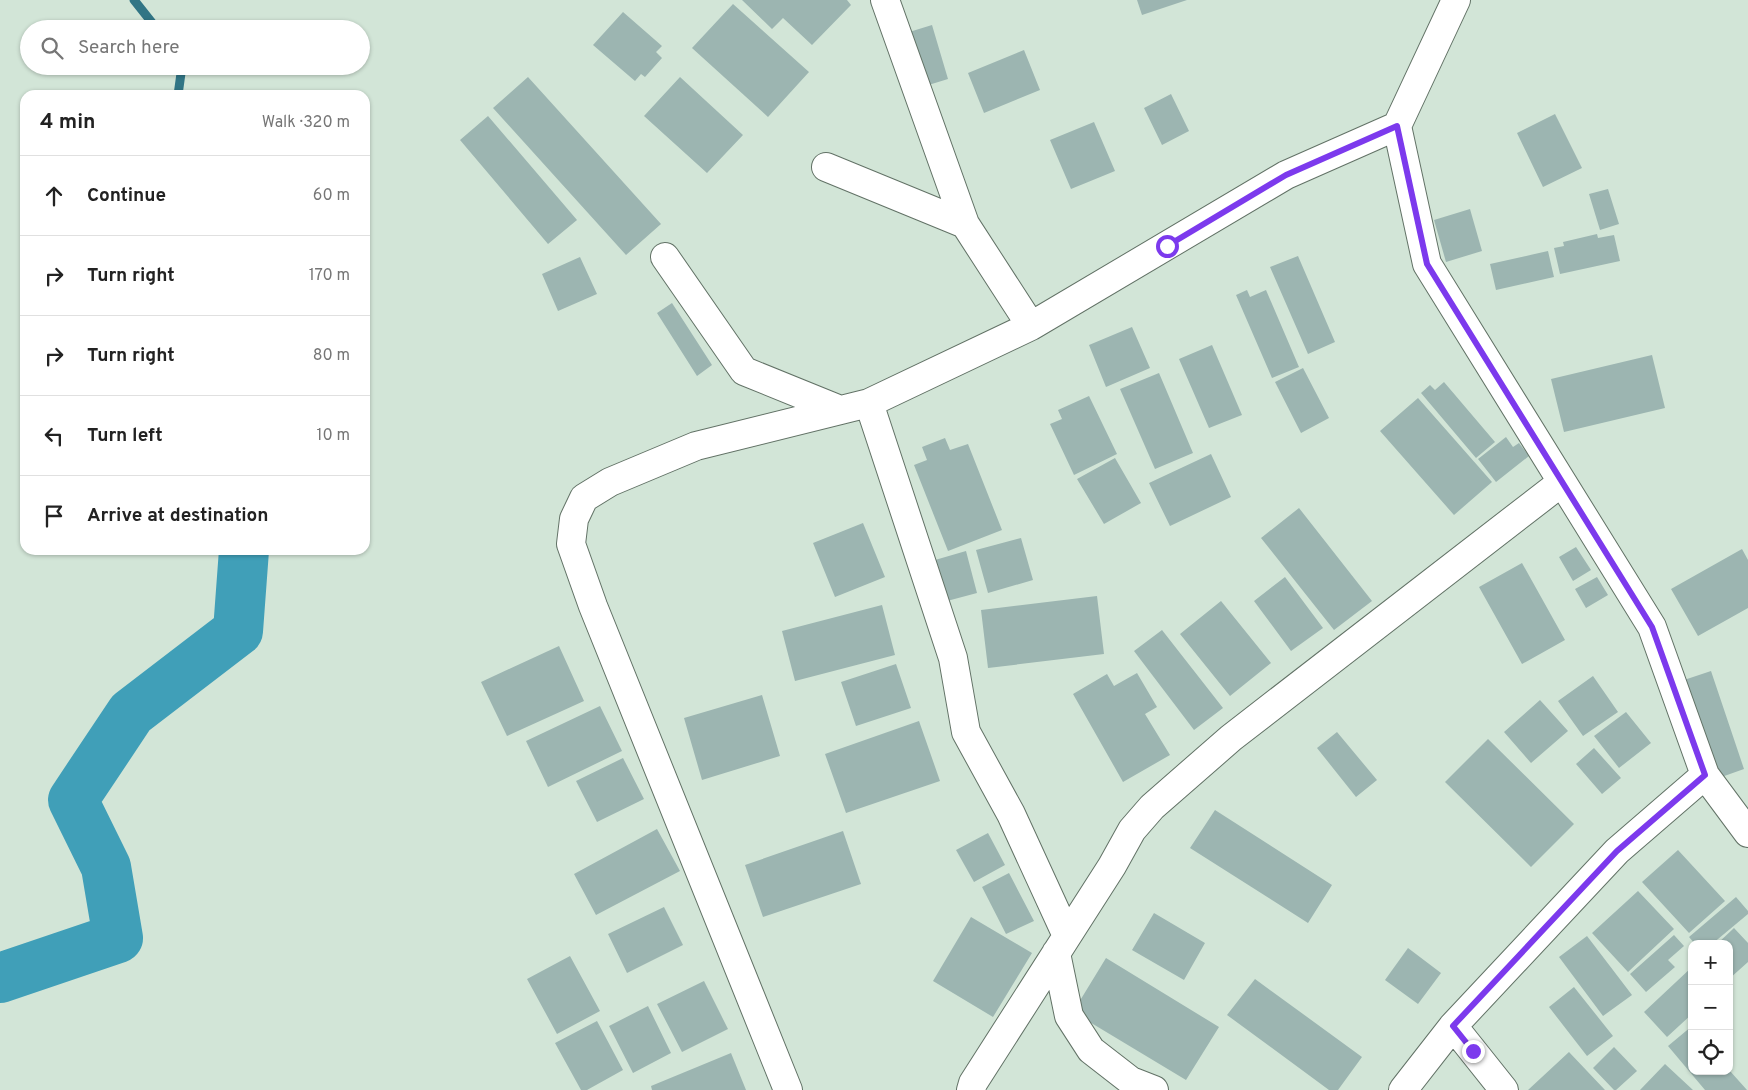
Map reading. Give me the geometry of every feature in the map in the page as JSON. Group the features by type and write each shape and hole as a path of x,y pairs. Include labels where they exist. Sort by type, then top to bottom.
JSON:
{"street":[{"path":"885,0 965,224 1031,326"},
{"path":"1456,0 1397,126 1427,264 1652,627 1705,775 1748,833"},
{"path":"788,1090 592,606 571,544 574,519 584,498 610,482 696,446 870,402 1031,326 1286,175 1397,126"},
{"path":"826,167 965,224"},
{"path":"665,258 744,371 840,410"},
{"path":"870,402 953,658 966,732 1011,814 1062,944 1069,1016 1091,1050 1131,1081 1154,1090"},
{"path":"971,1090 973,1083 1112,866 1132,830 1152,807 1230,738 1562,482"},
{"path":"1403,1090 1453,1026 1617,851 1705,775"},
{"path":"1453,1026 1504,1090"}],"building":[{"path":"742,0 847,0 851,5 812,45 783,18 772,29"},
{"path":"1137,0 1187,0 1142,15"},
{"path":"733,4 809,72 768,117 692,48"},
{"path":"623,12 662,46 656,52 662,58 645,77 641,74 635,81 593,45"},
{"path":"932,25 948,79 922,87 906,33"},
{"path":"1024,50 1040,90 984,113 968,73"},
{"path":"528,77 661,224 626,255 493,108"},
{"path":"680,77 743,135 707,173 644,116"},
{"path":"1171,94 1189,131 1162,145 1144,108"},
{"path":"1555,114 1582,168 1543,187 1517,133"},
{"path":"488,116 577,220 548,244 460,140"},
{"path":"1094,122 1115,171 1071,189 1050,140"},
{"path":"1608,189 1619,224 1600,230 1589,194"},
{"path":"1470,209 1482,251 1446,262 1434,220"},
{"path":"1597,234 1598,238 1614,235 1620,261 1560,274 1554,248 1564,246 1563,242"},
{"path":"1548,251 1554,277 1496,290 1490,264"},
{"path":"1298,256 1335,342 1308,354 1270,267"},
{"path":"580,257 597,294 558,311 542,274"},
{"path":"1247,290 1250,297 1266,290 1299,367 1272,378 1236,295"},
{"path":"672,303 712,365 697,376 657,313"},
{"path":"1132,327 1150,368 1106,387 1089,345"},
{"path":"1212,345 1242,415 1209,428 1179,359"},
{"path":"1652,355 1665,408 1564,432 1551,379"},
{"path":"1303,368 1329,418 1301,433 1275,382"},
{"path":"1159,373 1193,453 1155,469 1120,389"},
{"path":"1444,382 1495,442 1476,458 1421,393 1430,385 1435,390"},
{"path":"1089,396 1117,454 1074,475 1050,424 1062,419 1058,410"},
{"path":"1418,398 1492,482 1454,515 1380,431"},
{"path":"1506,437 1513,447 1519,443 1529,456 1496,482 1478,459"},
{"path":"945,438 950,450 968,444 1002,530 948,551 914,465 927,460 922,447"},
{"path":"1211,454 1231,497 1170,526 1149,483"},
{"path":"1115,458 1141,503 1104,524 1077,479"},
{"path":"1299,508 1372,601 1334,630 1261,538"},
{"path":"863,523 885,577 835,597 813,543"},
{"path":"1021,538 1033,580 988,593 976,550"},
{"path":"1576,547 1591,570 1573,581 1559,557"},
{"path":"1742,549 1748,560 1748,608 1698,636 1671,589"},
{"path":"966,551 977,593 947,601 935,560"},
{"path":"1522,563 1565,640 1522,664 1479,587"},
{"path":"1285,577 1323,628 1291,651 1254,601"},
{"path":"1597,577 1608,595 1586,608 1575,589"},
{"path":"1097,596 1104,654 988,668 981,610"},
{"path":"1221,601 1271,663 1230,696 1180,634"},
{"path":"882,605 895,655 795,681 782,631"},
{"path":"1162,630 1223,708 1194,730 1134,651"},
{"path":"559,646 584,701 507,736 481,682"},
{"path":"896,664 911,708 856,726 841,682"},
{"path":"1711,671 1744,769 1713,780 1681,681"},
{"path":"1137,673 1157,707 1145,714 1170,755 1123,782 1073,694 1107,674 1114,686"},
{"path":"1593,676 1618,712 1583,736 1558,701"},
{"path":"762,695 780,756 702,780 684,718"},
{"path":"1540,700 1568,731 1531,763 1504,732"},
{"path":"600,706 622,751 548,787 526,741"},
{"path":"1626,712 1651,743 1619,768 1594,736"},
{"path":"919,721 940,781 846,813 825,754"},
{"path":"1337,732 1377,780 1356,797 1317,748"},
{"path":"1488,739 1574,824 1531,867 1445,782"},
{"path":"1594,748 1621,778 1602,794 1576,764"},
{"path":"623,758 644,799 597,822 576,781"},
{"path":"1215,810 1332,885 1308,923 1190,848"},
{"path":"657,829 680,871 596,915 574,874"},
{"path":"843,831 861,884 763,917 745,865"},
{"path":"988,833 1005,865 974,882 956,850"},
{"path":"1678,850 1725,901 1689,933 1642,882"},
{"path":"1009,873 1034,921 1006,934 982,887"},
{"path":"1638,891 1674,929 1628,972 1592,933"},
{"path":"1736,897 1748,911 1748,914 1717,940 1692,940 1689,937"},
{"path":"664,907 683,945 627,973 608,934"},
{"path":"1154,913 1205,943 1184,980 1132,950"},
{"path":"971,917 1032,953 993,1017 933,981"},
{"path":"1734,928 1748,943 1748,962 1733,975 1733,940 1721,940"},
{"path":"1674,935 1684,946 1668,960 1675,967 1646,992 1630,974"},
{"path":"1587,936 1632,995 1603,1016 1559,957"},
{"path":"1408,948 1441,973 1418,1004 1385,980"},
{"path":"570,956 600,1011 557,1034 527,979"},
{"path":"1106,958 1219,1027 1186,1080 1073,1012"},
{"path":"1688,971 1688,1018 1667,1037 1644,1012"},
{"path":"1255,979 1362,1057 1338,1090 1329,1090 1227,1015"},
{"path":"704,981 728,1029 682,1052 657,1004"},
{"path":"1574,987 1613,1036 1587,1056 1549,1007"},
{"path":"648,1006 671,1053 633,1073 609,1026"},
{"path":"597,1021 623,1070 587,1090 581,1090 555,1043"},
{"path":"1688,1029 1688,1070 1668,1046"},
{"path":"1614,1047 1637,1071 1616,1090 1593,1068"},
{"path":"1569,1052 1605,1090 1528,1090"},
{"path":"731,1053 746,1090 652,1090 651,1086"},
{"path":"1665,1064 1693,1090 1640,1090"},
{"path":"1733,1074 1747,1090 1705,1090 1692,1075"}],"waterway":[{"path":"134,0 150,20"},
{"path":"179,90 181,75"},
{"path":"0,978 118,938 106,867 73,800 131,713 238,631 244,555"}],"route":[{"path":"1167,246 1286,175 1397,126 1427,264 1652,627 1705,775 1617,851 1453,1026 1473,1051"}]}
